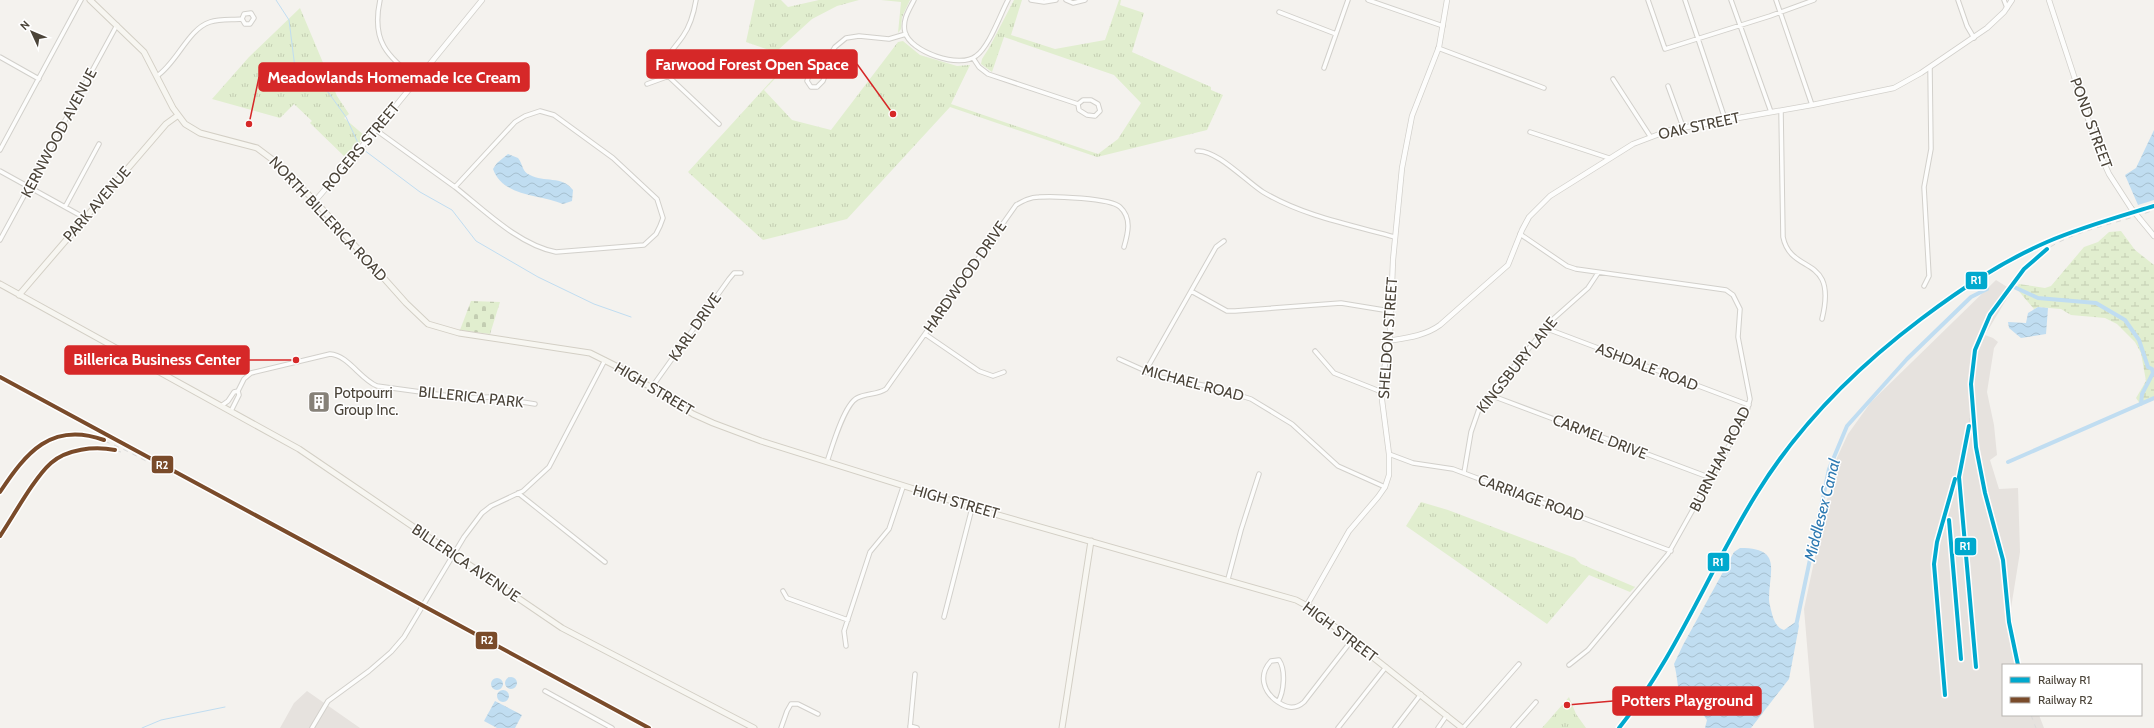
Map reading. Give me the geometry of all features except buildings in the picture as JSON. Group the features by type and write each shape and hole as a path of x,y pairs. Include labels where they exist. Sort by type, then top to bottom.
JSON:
{"main road":[{"name":"NORTH BILLERICA ROAD","path":"90,0 144,52 177,116 185,124 200,133 247,144 264,152 315,201 406,303 428,324"},
{"name":"PARK AVENUE","path":"19,295 166,124 177,116"},
{"name":"BILLERICA AVENUE","path":"0,284 299,449 562,628 754,728"},
{"name":"HIGH STREET","path":"428,324 453,332 580,351 605,360 652,387 693,414 713,423 903,487 972,508 1286,596 1307,605 1462,728"},
{"path":"1062,728 1091,541"}],"street":[{"path":"0,150 80,0"},
{"path":"380,0 376,22 382,45 395,61 417,80"},
{"name":"ROGERS STREET","path":"315,201 376,130 482,0"},
{"path":"696,0 689,26 683,37 670,51 666,68 669,76 719,124"},
{"path":"914,0 906,18 906,34 912,44 921,50 958,62 973,58 984,47 1008,0"},
{"path":"1031,0 1044,2 1056,0"},
{"path":"1066,0 1073,4 1085,0"},
{"path":"1324,68 1348,0"},
{"path":"1368,0 1443,26"},
{"name":"SHELDON STREET","path":"1307,605 1349,531 1385,487 1389,470 1389,454 1382,392 1384,360 1388,341 1395,237 1402,168 1408,130 1438,48 1447,0"},
{"path":"1648,0 1665,49 1740,26 1814,0"},
{"path":"1685,0 1725,120"},
{"path":"1732,0 1771,112"},
{"path":"1776,0 1812,106"},
{"path":"1958,0 1967,26 1974,38"},
{"path":"2004,0 2007,8"},
{"name":"OAK STREET","path":"1388,341 1425,333 1440,326 1508,265 1520,234 1529,218 1550,196 1609,158 1650,136 1683,127 1812,106 1894,88 1930,68 1974,38 1995,22 2012,0"},
{"name":"POND STREET","path":"2049,0 2099,152 2109,174 2131,208 2154,236"},
{"path":"1279,12 1336,34"},
{"path":"157,76 168,67 203,26 214,22 242,19"},
{"name":"KERNWOOD AVENUE","path":"0,240 117,25"},
{"path":"822,68 835,47 844,39 856,36 889,38 906,34"},
{"path":"1438,48 1544,88"},
{"path":"0,57 39,79"},
{"path":"973,58 979,67 988,74 1078,104"},
{"path":"815,67 822,68 825,72 824,79 818,87 812,88 807,83 809,76 815,67"},
{"path":"1924,286 1929,276 1924,182 1931,149 1930,68"},
{"path":"647,84 669,76"},
{"path":"1613,79 1650,136"},
{"path":"1668,86 1683,127"},
{"path":"1083,100 1091,100 1098,104 1100,111 1095,116 1087,115 1080,111 1078,104 1083,100"},
{"path":"376,130 455,187 524,240 541,250 556,252 644,245 656,234 663,218 661,208 654,196 613,158 554,115 540,111 525,116 515,122 455,187"},
{"path":"1781,111 1783,237 1791,253 1821,275 1824,282 1826,296 1822,319"},
{"path":"1530,132 1609,158"},
{"path":"64,207 99,144"},
{"path":"1197,151 1213,155 1261,191 1287,205 1395,237"},
{"path":"0,171 85,218"},
{"name":"HARDWOOD DRIVE","path":"827,462 850,405 858,398 881,393 886,389 1009,214 1024,200 1038,196 1101,200 1116,203 1126,214 1128,221 1129,227 1124,247"},
{"name":"BURNHAM ROAD","path":"1520,234 1567,266 1598,273 1726,290 1733,295 1740,310 1738,337 1750,389 1749,405 1746,415 1671,551 1588,650 1569,665"},
{"path":"1145,372 1217,244 1224,241"},
{"name":"KARL DRIVE","path":"652,387 734,273 741,273"},
{"name":"KINGSBURY LANE","path":"1464,473 1474,419 1490,395 1545,328 1561,310 1588,288 1598,273"},
{"path":"1191,291 1220,307 1235,311 1336,303 1355,304 1390,311"},
{"name":"ASHDALE ROAD","path":"1545,328 1749,405"},
{"path":"925,334 979,371 993,376 1004,372"},
{"path":"1315,351 1334,373 1382,392"},
{"name":"BILLERICA PARK","path":"231,411 239,395 238,391 244,379 255,372 330,354 339,357 368,382 377,386 465,398 490,397 535,404"},
{"path":"312,728 328,701 391,652 404,636 454,554 482,513 491,506 518,493 533,483 549,467 605,360"},
{"name":"MICHAEL ROAD","path":"1119,360 1159,377 1225,390 1251,399 1292,424 1338,466 1385,487"},
{"name":"BILLERICA PARK","path":"221,406 228,401 234,392 238,391"},
{"name":"CARMEL DRIVE","path":"1490,395 1711,478"},
{"name":"CARRIAGE ROAD","path":"1389,454 1413,463 1453,469 1671,551"},
{"path":"1228,580 1241,530 1259,474"},
{"path":"846,646 844,636 848,620 870,552 888,530 903,487"},
{"path":"518,493 605,562"},
{"path":"944,617 972,508"},
{"path":"783,591 787,598 848,620"},
{"path":"1278,702 1282,694 1283,671 1280,662 1275,659 1270,662 1266,668 1263,682 1269,694 1278,702 1293,708 1302,705 1352,640"},
{"path":"1462,728 1519,664"},
{"path":"1338,728 1386,667"},
{"path":"915,674 910,727 917,728"},
{"path":"544,691 612,728"},
{"path":"1395,728 1421,694"},
{"path":"1513,728 1536,702"},
{"path":"782,728 787,711 791,704 798,704 818,714"},
{"path":"1438,728 1447,715"}],"shaded area":[{"path":"1996,280 2012,290 1985,335 1998,342 1994,348 1987,392 1994,425 1997,455 1990,460 1999,489 2018,488 2020,552 2011,608 2016,647 2021,664 2002,664 2002,716 2039,716 2044,728 1814,728 1804,609 1835,462 1848,434 1871,402"},
{"path":"307,691 360,728 280,728 294,703"}],"green space":[{"path":"755,0 781,0 788,7 819,0 859,0 837,6 812,19 777,51 795,58 764,90 792,120 831,130 898,42 903,41 920,55 957,66 970,65 951,104 1098,154 1118,139 1141,103 1114,75 1004,37 992,72 981,64 982,59 1014,0 1022,0 1011,35 1055,49 1105,40 1119,0 1121,0 1120,5 1144,13 1132,52 1211,87 1211,90 1223,95 1207,130 1097,157 950,107 847,219 763,240 688,172 792,58 746,42"},
{"path":"881,0 910,0 902,17 901,29 898,33 901,2"},
{"path":"300,8 337,96 349,114 344,118 365,136 347,159 310,123 312,121 294,104 280,118 212,99 249,57"},
{"path":"2121,231 2135,250 2154,265 2154,400 2141,405 2136,398 2146,381 2141,353 2135,342 2117,324 2105,318 2071,315 2061,309 2038,307 2034,309 2016,288 2019,284 2045,288 2051,286 2084,247 2098,242 2109,232"},
{"path":"471,301 500,302 490,334 460,330"},
{"path":"1421,502 1448,510 1575,558 1581,564 1635,587 1630,592 1589,575 1547,624 1406,526"},
{"path":"1569,697 1576,714 1586,728 1542,728"}],"water":[{"path":"2154,130 2154,200 2138,205 2125,175 2136,168"},
{"path":"508,154 518,158 527,174 541,179 564,182 569,185 573,190 572,201 563,204 513,190 505,185 498,178 493,169 497,163"},
{"path":"2038,307 2048,308 2046,334 2021,338 2009,328 2008,322 2026,323 2028,313"},
{"path":"1740,548 1754,549 1763,552 1768,556 1771,563 1769,601 1776,624 1784,630 1797,621 1799,626 1789,679 1751,728 1705,728 1707,720 1700,710 1682,702 1674,664 1734,552"},
{"path":"509,677 513,677 517,683 513,689 509,689 505,685 505,681"},
{"path":"495,678 499,678 503,684 499,690 495,690 491,686 491,682"},
{"path":"501,690 505,690 509,696 505,702 501,702 497,698 497,694"},
{"path":"495,701 522,715 515,728 497,728 484,721"}],"waterway":[{"path":"276,0 289,20 296,76 328,92 346,117 358,143"},
{"path":"364,150 420,192 452,210 476,241 538,277 594,304 631,317"},
{"name":"Middlesex Canal","path":"2014,287 2038,298 2096,303 2125,320 2139,340 2148,367 2152,369 2153,373 2142,394 2141,404"},
{"name":"Middlesex Canal","path":"1796,626 1829,469 1847,426 1907,359 1971,297 1987,289"},
{"name":"Middlesex Canal","path":"2008,462 2154,398"},
{"path":"142,728 161,720 225,707"}],"railway":[{"path":"2018,664 2010,632 2004,565 1978,458 1973,426 1971,394 1974,362 1984,330 2001,298 2031,261 2056,243 2070,237 2154,210"},
{"path":"1970,418 1959,477 1976,667"},
{"path":"0,492 16,468 27,455 42,444 57,437 72,435 86,436 101,440 179,477"},
{"path":"0,536 44,469 58,458 75,451 94,448 121,452"},
{"path":"1945,695 1934,564 1937,542 1957,474"},
{"path":"1949,513 1961,659"},
{"path":"2031,716 2036,728"}],"rail line":[{"name":"R1","path":"1619,728 1658,672 1723,552 1757,493 1774,467 1811,420 1852,377 1921,319 1951,297 1997,267 2047,242 2100,222 2154,206"},
{"name":"R1","path":"2018,664 2009,622 2003,560 1985,493 1976,447 1971,384 1975,350 1990,315 2024,269 2047,249"},
{"name":"R2","path":"0,377 649,728"},
{"name":"R1","path":"1969,426 1959,477 1976,667"},
{"name":"R2","path":"0,492 30,453 42,444 55,438 69,435 85,435 104,440"},
{"name":"R2","path":"0,536 38,478 57,458 65,454 81,450 98,448 115,450"},
{"name":"R1","path":"1945,695 1934,564 1937,542 1955,479"},
{"name":"R1","path":"1949,520 1961,659"}],"place":[{"name":"Farwood Forest Open Space","path":"893,114"},
{"name":"Meadowlands Homemade Ice Cream","path":"249,124"},
{"name":"Billerica Business Center","path":"296,360"},
{"name":"Potpourri Group Inc.","path":"319,402"},
{"name":"Potters Playground","path":"1567,705"}]}
